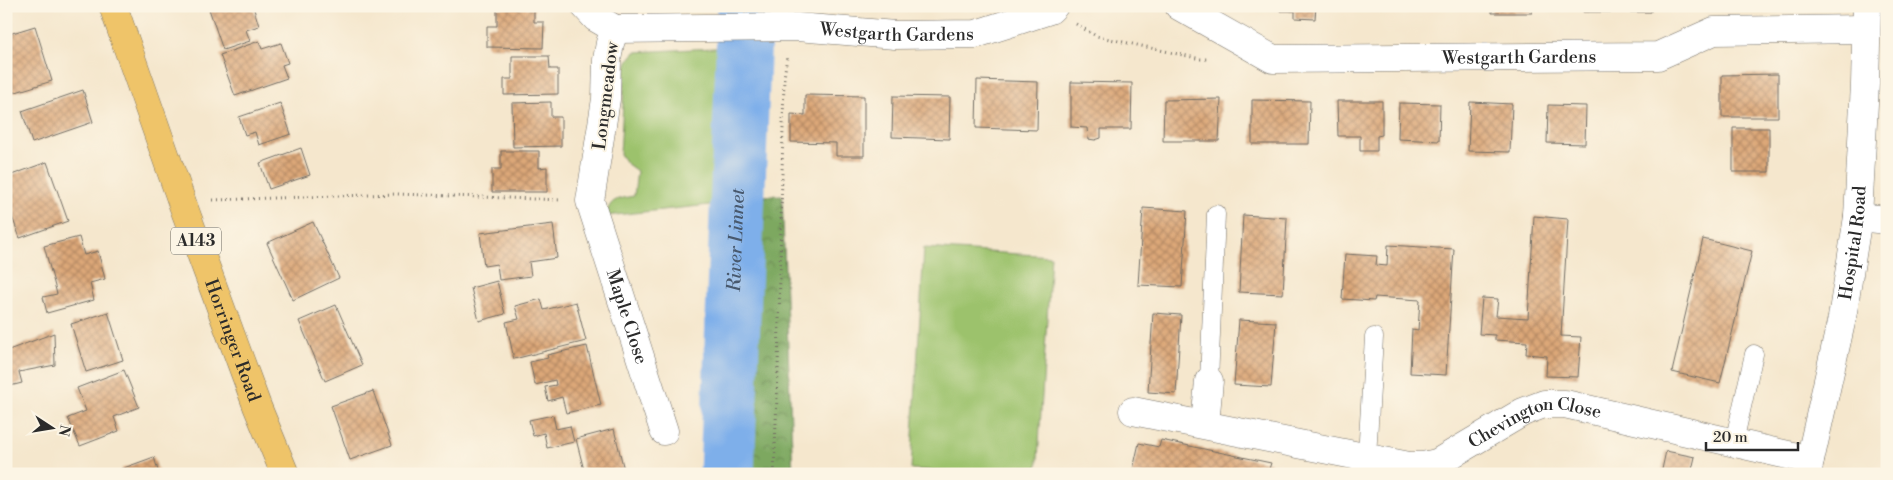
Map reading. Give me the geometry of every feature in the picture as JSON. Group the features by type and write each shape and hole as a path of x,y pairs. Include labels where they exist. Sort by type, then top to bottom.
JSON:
{"main road":[{"name":"Horringer Road","path":"113,6 184,208 257,406 285,474"}],"street":[{"name":"Longmeadow","path":"585,6 596,18 615,29 607,60 606,99 590,202"},
{"name":"Westgarth Gardens","path":"1179,6 1273,59 1658,56 1714,31 1866,18"},
{"name":"Westgarth Gardens","path":"615,29 797,27 895,35 976,34 1052,8"},
{"name":"Hospital Road","path":"1809,467 1842,318 1858,218 1865,84 1866,18"},
{"name":"Maple Close","path":"590,202 664,431"},
{"path":"1858,218 1887,220"},
{"path":"1205,424 1209,381"},
{"name":"Chevington Close","path":"1134,411 1409,466 1438,468 1523,412 1544,404 1565,404 1734,442 1809,467"}],"lane":[{"path":"1209,381 1216,214"},
{"path":"1367,457 1374,338"},
{"path":"1734,442 1754,354"}],"path":[{"path":"1052,8 1096,36 1201,59 1219,59"},
{"path":"774,474 784,78 789,46 797,27"},
{"path":"184,208 202,200 397,194 590,202"}],"green space":[{"path":"733,47 728,203 606,216 610,206 616,200 634,196 637,171 626,163 620,154 625,71 629,59 635,52"},
{"path":"782,195 793,474 738,474 739,197"},
{"path":"924,248 1051,256 1037,474 997,474 911,469"}],"building":[{"path":"208,6 253,6 259,26 246,30 250,41 223,50"},
{"path":"1280,6 1316,6 1315,19 1295,18 1295,11 1280,11"},
{"path":"1492,6 1532,6 1532,13 1492,13"},
{"path":"1583,6 1651,6 1651,12 1583,12"},
{"path":"497,8 534,8 534,22 544,22 543,48 487,47 487,26 497,26"},
{"path":"35,26 52,81 6,95 6,35"},
{"path":"259,41 262,49 281,43 288,63 282,65 287,78 235,96 220,55"},
{"path":"512,56 549,56 550,69 558,69 558,94 504,95 504,79 512,79"},
{"path":"1778,74 1778,117 1722,117 1722,75"},
{"path":"977,80 1038,82 1037,130 976,128"},
{"path":"1071,82 1132,83 1131,129 1101,129 1101,138 1095,140 1088,139 1087,128 1071,127"},
{"path":"83,90 93,122 32,143 22,111"},
{"path":"805,95 864,96 864,156 836,156 836,143 791,142 791,114 805,115"},
{"path":"893,96 950,97 949,139 892,137"},
{"path":"1221,99 1219,141 1163,141 1164,100"},
{"path":"1252,100 1310,101 1309,144 1252,144"},
{"path":"1337,101 1382,101 1382,135 1377,136 1377,151 1360,151 1360,136 1338,136"},
{"path":"551,102 551,117 561,117 561,146 513,147 512,103"},
{"path":"1470,102 1512,104 1510,152 1468,151"},
{"path":"280,103 291,134 259,145 255,132 245,135 239,117"},
{"path":"1399,103 1440,104 1439,141 1398,139"},
{"path":"1548,105 1586,106 1585,144 1547,143"},
{"path":"1733,128 1769,128 1769,172 1733,172"},
{"path":"301,148 310,175 269,189 260,163"},
{"path":"501,151 539,151 539,168 547,167 547,192 492,192 492,169 501,169"},
{"path":"47,162 68,221 20,238 11,214 6,215 6,177"},
{"path":"1143,208 1187,211 1182,287 1138,285"},
{"path":"1243,215 1287,218 1283,294 1239,292"},
{"path":"1534,216 1568,219 1561,336 1581,337 1578,377 1546,376 1547,356 1526,354 1527,342 1495,340 1495,335 1479,334 1482,298 1498,299 1496,316 1528,318"},
{"path":"313,222 339,278 293,300 267,243"},
{"path":"553,224 557,258 529,262 531,276 499,280 497,264 484,266 480,233"},
{"path":"79,237 84,255 98,251 105,279 90,283 94,300 47,313 43,297 57,294 44,246"},
{"path":"1703,239 1752,251 1720,383 1672,372"},
{"path":"1388,245 1454,249 1446,375 1410,373 1412,329 1418,330 1420,300 1375,297 1374,301 1342,299 1345,254 1377,256 1376,265 1387,266"},
{"path":"497,281 505,314 479,321 471,288"},
{"path":"541,299 544,310 576,302 586,341 514,359 506,322 519,319 515,306"},
{"path":"336,305 362,365 325,381 299,321"},
{"path":"108,312 123,360 86,372 71,324"},
{"path":"1153,313 1181,315 1176,394 1148,392"},
{"path":"1239,320 1276,322 1271,387 1234,385"},
{"path":"54,333 55,365 19,372 22,383 6,387 6,351"},
{"path":"587,346 601,405 566,413 562,397 548,401 545,387 556,385 555,380 535,385 530,362 548,358 547,355"},
{"path":"124,370 139,407 114,417 119,431 80,446 68,418 86,411 77,388"},
{"path":"373,391 392,445 350,460 331,406"},
{"path":"553,415 556,429 570,426 574,442 547,448 544,433 533,436 529,420"},
{"path":"614,429 625,474 585,474 576,439"},
{"path":"1161,440 1271,463 1269,469 1287,474 1132,474 1139,443 1159,447"},
{"path":"1666,451 1695,457 1691,474 1661,474"},
{"path":"154,457 159,474 123,474 121,469"}],"waterway":[{"name":"River Linnet","path":"727,474 745,6"}]}
